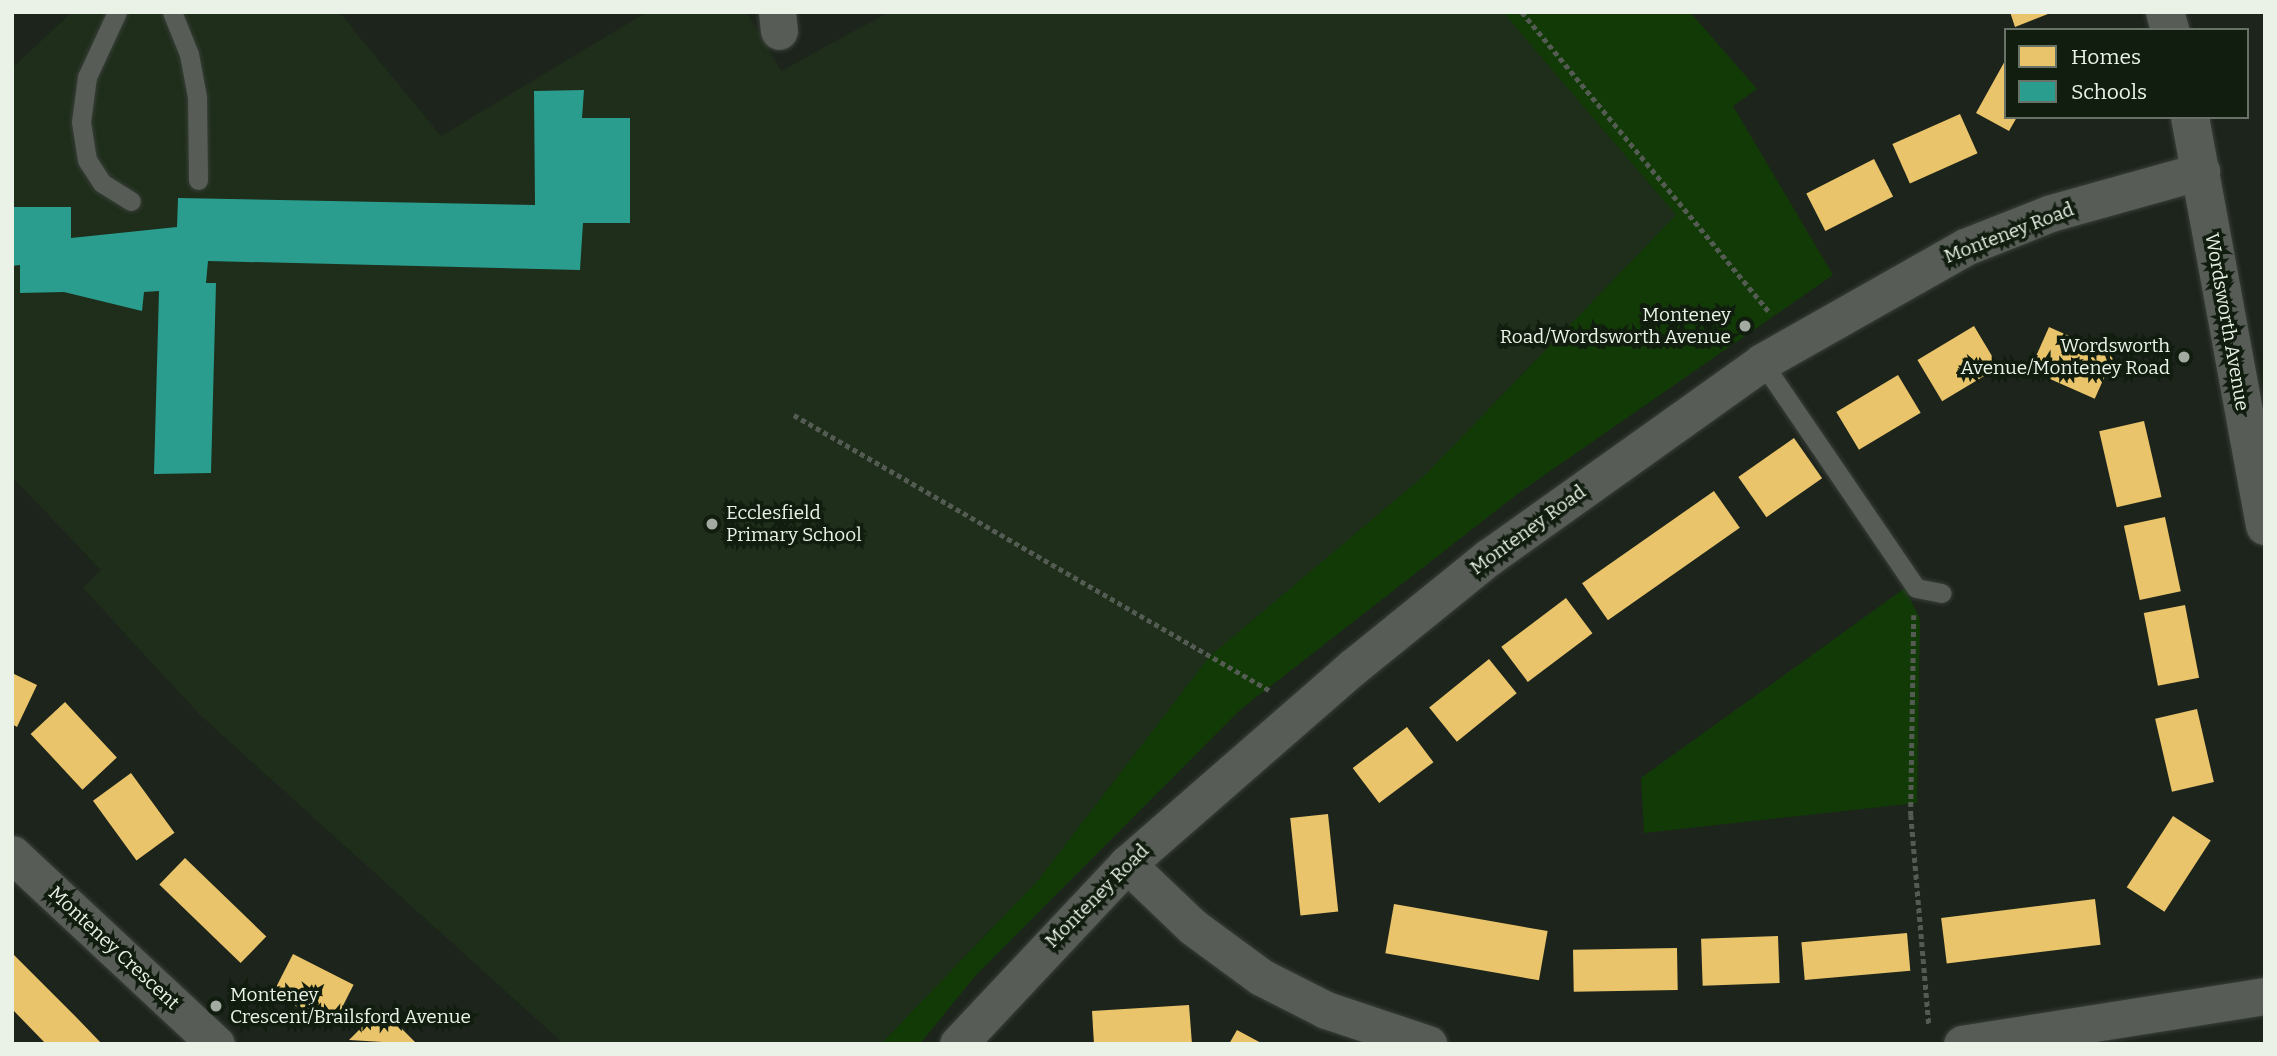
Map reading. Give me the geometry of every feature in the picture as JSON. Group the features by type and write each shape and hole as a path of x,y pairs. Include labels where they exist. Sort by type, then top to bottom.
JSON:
{"street":[{"name":"Wordsworth Avenue","path":"2190,119 2265,526"},
{"name":"Monteney Road","path":"958,1044 1127,864 1296,715 1489,557 1762,362 1794,341 1965,247 2051,213 2201,171"},
{"name":"Monteney Crescent","path":"12,854 216,1044"},
{"path":"1127,864 1193,927 1261,977 1326,1010 1428,1044"},
{"path":"1962,1044 2265,996"}],"lane":[{"path":"117,12 87,77 80,122 87,160 102,183 131,201"},
{"path":"172,12 190,54 197,97 198,180"},
{"path":"1762,362 1916,588 1942,593"}],"path":[{"path":"1522,12 1794,341"},
{"path":"794,415 1120,599 1268,689 1296,715"},
{"path":"1916,588 1911,815 1929,1030"}],"shaded area":[{"name":"Ecclesfield Primary School","path":"72,12 339,12 441,136 647,12 747,12 781,71 889,12 1503,12 1676,215 1426,474 1209,657 1039,879 881,1044 564,1044 200,715 83,588 101,570 12,477 12,68"}],"green space":[{"path":"1503,12 1690,12 1757,89 1733,106 1833,275 1520,492 1240,710 976,975 920,1044 881,1044 1039,879 1209,657 1426,474 1676,215"},
{"path":"1905,588 1920,619 1917,803 1644,833 1641,778"}],"building: Homes":[{"path":"2010,12 2053,12 2015,27"},
{"path":"2004,63 2004,119 2016,119 2009,131 1976,113"},
{"path":"1960,114 1977,153 1910,183 1892,144"},
{"path":"1874,159 1893,196 1825,231 1806,194"},
{"path":"1974,326 1999,367 1942,401 1917,360"},
{"path":"2049,327 2114,356 2095,399 2030,370"},
{"path":"1898,375 1921,413 1859,450 1836,412"},
{"path":"2144,421 2162,497 2117,507 2099,431"},
{"path":"1794,438 1822,478 1766,517 1738,477"},
{"path":"1714,491 1740,528 1608,620 1582,583"},
{"path":"2165,517 2181,591 2140,600 2124,526"},
{"path":"1566,598 1592,633 1528,682 1501,647"},
{"path":"2185,605 2199,678 2158,686 2144,613"},
{"path":"1489,659 1517,693 1457,742 1429,707"},
{"path":"12,673 37,685 17,727 12,724"},
{"path":"65,702 117,758 82,790 31,734"},
{"path":"2197,709 2214,782 2172,792 2155,719"},
{"path":"1407,727 1433,762 1379,803 1353,768"},
{"path":"131,773 174,833 136,860 93,801"},
{"path":"1328,814 1338,911 1300,915 1290,818"},
{"path":"2173,816 2211,841 2164,912 2127,887"},
{"path":"185,858 266,936 241,963 159,885"},
{"path":"2095,899 2101,945 1947,964 1941,918"},
{"path":"1394,904 1548,931 1539,980 1385,953"},
{"path":"1907,933 1910,971 1805,980 1801,942"},
{"path":"1778,936 1780,983 1703,986 1701,939"},
{"path":"1677,948 1678,990 1574,992 1573,950"},
{"path":"12,953 102,1044 46,1044 12,1009"},
{"path":"293,954 354,985 333,1025 273,994"},
{"path":"1189,1005 1192,1044 1094,1044 1092,1011"},
{"path":"381,1008 417,1044 349,1040"},
{"path":"1237,1030 1263,1044 1229,1044"}],"building: Schools":[{"path":"584,90 582,118 630,118 630,223 583,223 580,270 208,261 206,283 216,283 211,473 154,474 159,291 144,292 142,311 64,292 20,293 20,265 12,266 12,207 71,207 71,238 177,227 178,198 535,205 534,91"}],"place":[{"name":"Monteney Road/Wordsworth Avenue","path":"1745,326"},
{"name":"Wordsworth Avenue/Monteney Road","path":"2184,357"},
{"name":"Ecclesfield Primary School","path":"712,524"},
{"name":"Monteney Crescent/Brailsford Avenue","path":"216,1006"}]}
